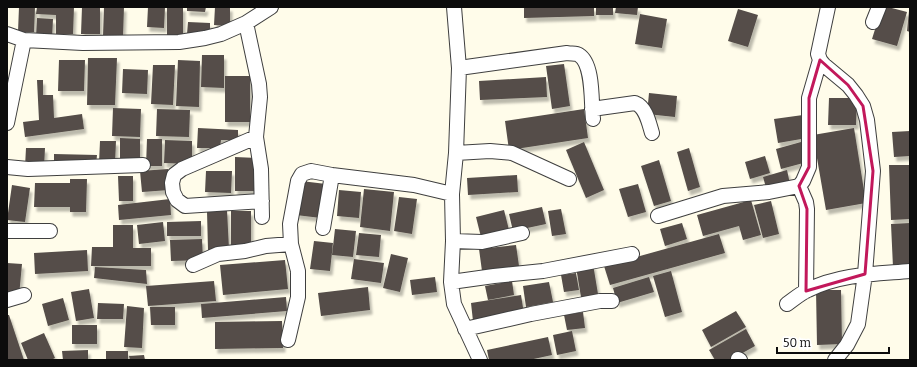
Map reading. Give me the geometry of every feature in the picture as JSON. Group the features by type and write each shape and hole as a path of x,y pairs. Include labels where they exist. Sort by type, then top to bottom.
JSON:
{"street":[{"path":"7,34 24,40 83,43 179,42 221,34 246,23 271,7"},
{"path":"454,7 459,68 456,153 452,194 453,241 451,282 454,304 480,360"},
{"path":"828,7 818,54 824,65 848,85 863,106 867,120 873,171 865,274 858,324 848,345 835,360"},
{"path":"873,22 879,7"},
{"path":"246,23 259,84 260,97 256,137 261,169 262,217"},
{"path":"7,118 24,40"},
{"path":"459,68 567,53 578,55 584,59 590,75 592,114 635,103 640,105 643,109 652,133"},
{"path":"658,216 723,196 763,193 799,186 803,181 809,167 809,98 820,60"},
{"path":"256,137 182,169 174,175 172,182 173,192 177,200 185,206 262,201"},
{"path":"456,153 490,151 512,153 569,179"},
{"path":"7,167 28,169 143,165"},
{"path":"288,340 298,297 298,272 290,244 290,224 298,181 302,174 311,171 419,186 452,194"},
{"path":"323,228 332,175"},
{"path":"799,186 806,202 807,210 806,291"},
{"path":"7,231 50,231"},
{"path":"453,241 482,242 522,233"},
{"path":"193,265 218,254 245,251 266,246 290,244"},
{"path":"451,282 543,270 632,254"},
{"path":"787,304 815,286 846,277 910,270"},
{"path":"7,300 24,295"},
{"path":"465,329 600,301 612,301"}],"highlighted area":[{"path":"820,60 848,85 863,106 873,171 865,274 806,291 807,209 799,186 809,167 809,98"}],"building":[{"path":"19,7 35,7 34,32 18,32"},
{"path":"37,7 74,7 73,34 56,34 56,15 36,14"},
{"path":"82,7 100,7 100,34 81,34"},
{"path":"104,7 124,7 123,36 103,36"},
{"path":"148,7 165,7 164,28 147,27"},
{"path":"167,7 183,7 183,35 167,35"},
{"path":"187,7 206,7 205,12 187,11"},
{"path":"215,7 230,7 230,26 214,25"},
{"path":"524,7 594,7 594,16 524,18"},
{"path":"596,7 613,7 613,15 596,15"},
{"path":"616,7 638,7 637,15 615,13"},
{"path":"882,7 907,12 897,46 872,39"},
{"path":"738,9 758,15 748,47 728,41"},
{"path":"910,11 910,32 907,31"},
{"path":"640,14 667,19 662,48 635,44"},
{"path":"37,18 53,19 52,38 36,37"},
{"path":"188,22 210,23 210,35 187,34"},
{"path":"202,55 224,55 224,88 201,87"},
{"path":"88,58 117,58 115,105 87,105"},
{"path":"59,60 85,60 84,91 58,91"},
{"path":"178,60 200,61 199,107 176,106"},
{"path":"564,64 570,106 552,109 546,66"},
{"path":"153,65 175,65 173,105 151,104"},
{"path":"123,69 148,70 147,94 122,93"},
{"path":"225,76 250,76 250,122 225,122"},
{"path":"546,77 547,97 480,100 479,81"},
{"path":"37,80 43,80 43,95 53,95 54,118 82,114 84,129 25,137 23,122 39,120"},
{"path":"649,93 677,96 675,117 647,114"},
{"path":"829,98 857,98 856,125 828,125"},
{"path":"113,108 141,109 140,137 112,136"},
{"path":"157,109 190,110 189,137 156,136"},
{"path":"584,109 588,138 509,150 505,121"},
{"path":"803,115 807,138 778,143 774,119"},
{"path":"198,128 238,130 238,140 221,140 220,148 197,148"},
{"path":"854,128 866,203 826,210 813,135"},
{"path":"910,131 910,156 894,157 892,132"},
{"path":"120,138 140,139 140,163 120,162"},
{"path":"147,139 162,139 162,166 146,166"},
{"path":"165,140 192,141 192,164 164,163"},
{"path":"100,141 116,141 115,163 99,163"},
{"path":"584,142 604,190 586,198 566,150"},
{"path":"801,142 807,162 781,169 776,149"},
{"path":"26,148 45,148 44,167 25,167"},
{"path":"689,148 700,187 688,191 677,152"},
{"path":"54,154 97,155 96,165 54,164"},
{"path":"765,156 770,173 750,179 745,162"},
{"path":"235,157 257,158 256,191 235,191"},
{"path":"659,160 671,201 654,206 641,166"},
{"path":"889,165 910,165 910,219 891,220"},
{"path":"168,169 169,190 142,192 140,171"},
{"path":"787,170 790,184 767,191 763,177"},
{"path":"206,171 232,171 231,193 205,192"},
{"path":"517,175 518,192 468,195 467,178"},
{"path":"118,176 133,176 133,201 119,201"},
{"path":"70,179 87,179 86,212 70,212 70,207 34,207 35,183 70,183"},
{"path":"301,181 326,184 321,218 296,215"},
{"path":"638,184 646,212 628,217 619,189"},
{"path":"12,185 30,188 25,222 7,220"},
{"path":"364,189 394,192 390,231 360,227"},
{"path":"339,190 361,192 359,218 337,216"},
{"path":"399,197 417,199 412,234 394,231"},
{"path":"170,199 171,215 119,220 118,205"},
{"path":"751,200 761,235 743,240 739,226 703,236 697,215"},
{"path":"771,201 779,234 763,238 754,205"},
{"path":"542,207 546,224 513,231 509,214"},
{"path":"561,209 566,234 552,236 548,211"},
{"path":"227,210 229,249 208,250 207,211"},
{"path":"504,210 510,234 482,241 476,217"},
{"path":"231,211 251,211 251,248 231,249"},
{"path":"201,221 201,236 167,236 167,222"},
{"path":"163,222 165,241 139,244 137,225"},
{"path":"682,223 687,239 665,246 660,229"},
{"path":"910,223 910,266 893,267 891,224"},
{"path":"113,225 133,225 133,248 151,248 151,266 91,266 92,247 113,247"},
{"path":"335,229 356,231 353,257 332,255"},
{"path":"359,233 381,235 379,257 356,255"},
{"path":"719,234 725,253 610,285 604,266"},
{"path":"202,239 203,260 171,261 170,240"},
{"path":"314,241 333,243 330,271 310,269"},
{"path":"516,245 519,266 482,271 479,249"},
{"path":"87,250 88,271 35,274 34,253"},
{"path":"391,254 408,258 400,292 383,288"},
{"path":"354,259 384,263 381,283 351,279"},
{"path":"285,260 288,289 223,295 220,265"},
{"path":"7,263 22,264 19,296 7,295"},
{"path":"593,264 599,300 582,303 576,267"},
{"path":"95,267 146,270 147,284 94,278"},
{"path":"671,271 682,312 665,317 653,276"},
{"path":"576,273 579,290 564,292 561,275"},
{"path":"435,277 437,292 412,295 410,280"},
{"path":"649,277 654,292 617,303 613,288"},
{"path":"214,281 216,301 148,306 146,286"},
{"path":"512,281 514,295 488,300 485,286"},
{"path":"549,282 553,302 526,307 523,286"},
{"path":"368,287 370,310 321,316 318,293"},
{"path":"89,289 94,318 76,321 71,292"},
{"path":"816,290 841,290 842,344 817,345"},
{"path":"521,295 524,314 473,321 471,303"},
{"path":"286,297 287,311 202,318 201,304"},
{"path":"63,298 69,320 48,326 42,304"},
{"path":"98,303 124,304 123,319 97,319"},
{"path":"127,306 144,308 142,348 124,347"},
{"path":"150,307 175,307 175,325 151,325"},
{"path":"736,311 746,327 711,347 702,330"},
{"path":"583,312 585,328 567,330 564,315"},
{"path":"7,315 9,315 24,360 7,360"},
{"path":"282,321 283,348 215,349 215,322"},
{"path":"72,325 97,325 97,344 72,344"},
{"path":"746,329 755,346 730,360 715,360 709,350"},
{"path":"572,331 576,351 557,355 553,335"},
{"path":"44,333 55,358 51,360 28,360 21,343"},
{"path":"548,337 552,355 529,360 489,360 487,350"},
{"path":"88,350 88,360 63,360 62,351"},
{"path":"106,351 128,351 128,360 106,360"},
{"path":"144,355 145,360 130,360 129,356"}]}
